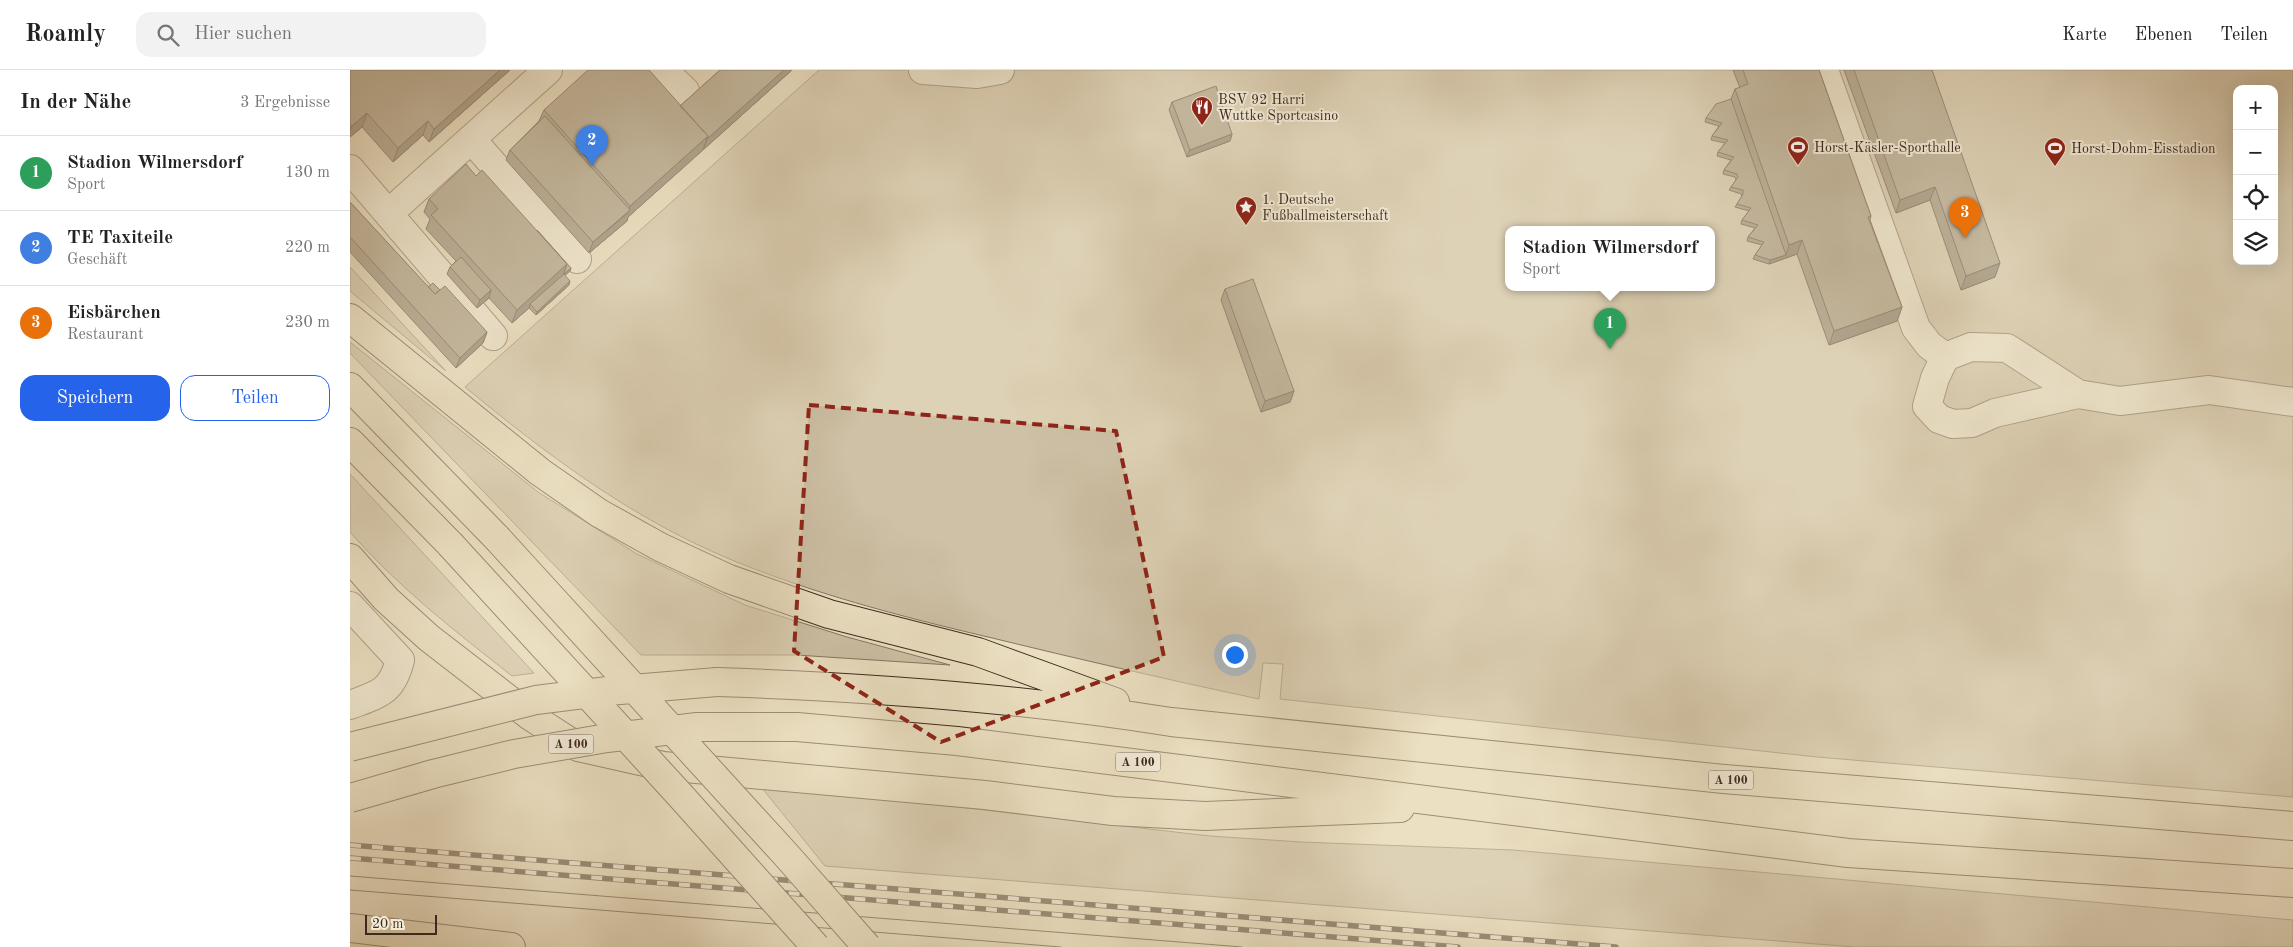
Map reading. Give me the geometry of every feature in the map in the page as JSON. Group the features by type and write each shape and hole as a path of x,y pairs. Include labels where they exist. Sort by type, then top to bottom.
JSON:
{"highway":[{"path":"350,318 540,472 599,513 660,546 729,579 829,614 978,652 1171,722"},
{"path":"350,387 498,538 782,850 867,947"},
{"path":"350,442 450,544 816,947"},
{"path":"350,558 386,599 429,638 530,716 578,747 663,766 985,795 1113,811 1205,816 1479,805"},
{"name":"A 100","path":"350,747 536,700 608,690 717,682 812,685 978,696 1102,711 1171,722 1724,779 2293,826"},
{"name":"A 100","path":"350,798 433,774 514,754 607,738 697,727 797,728 957,741 1479,805 1848,853 2293,882"},
{"path":"350,928 511,947"}],"lane":[{"path":"389,212 548,70"},
{"path":"663,70 685,91"},
{"path":"923,70 977,74 1000,70"},
{"path":"1824,70 1916,328 1929,345 1945,357"},
{"path":"471,139 577,259"},
{"path":"350,169 389,212 493,336"},
{"path":"2078,394 2007,348 1971,347 1945,357 1935,378 1927,406 1939,418 1953,424 1972,423 1995,413 2078,394 2120,401 2209,390 2293,402"},
{"path":"350,606 400,660 395,678 381,693 350,705"}],"highlighted area":[{"path":"809,405 1116,431 1164,657 941,742 794,651"}],"shaded area":[{"path":"819,70 2293,70 2293,797 1817,757 1280,699 1283,664 1263,663 1259,699 955,629 823,593 759,571 691,542 623,504 558,460 465,387"},
{"path":"350,267 363,281 446,371 350,291"},
{"path":"350,342 538,492 637,554 745,605 847,637 950,665 796,655 641,655 350,353"},
{"path":"350,474 534,673 512,676 407,590 368,552 350,532"},
{"path":"762,788 898,800 1210,836 1301,842 1513,850 2293,920 2293,947 1855,947 825,866"}],"building":[{"path":"350,70 500,70 434,129 428,121 398,148 367,113 352,126 350,124"},
{"path":"588,70 649,70 708,136 630,206 544,110"},
{"path":"720,70 784,70 707,139 708,136 680,106"},
{"name":"Horst-Käsler-Sporthalle","path":"1743,70 1819,70 1871,216 1868,217 1902,307 1834,331 1802,240 1789,245 1735,89 1748,84"},
{"path":"1854,70 1932,70 2000,263 1966,276 1935,187 1900,200"},
{"path":"1216,86 1232,134 1190,150 1172,102"},
{"path":"1731,99 1786,255 1770,260 1755,255 1764,242 1748,237 1758,225 1742,220 1751,208 1737,204 1743,194 1743,190 1731,187 1738,177 1737,174 1724,170 1734,157 1718,152 1728,140 1712,136 1722,123 1706,118 1716,104"},
{"path":"545,116 630,210 593,242 510,150"},
{"path":"466,164 476,176 482,170 567,264 517,310 431,215 438,209 429,199"},
{"path":"350,202 435,294 445,286 487,332 460,358 350,237"},
{"path":"537,230 571,268 564,274 567,264"},
{"path":"461,257 491,290 480,300 450,267"},
{"path":"564,274 570,281 537,312 530,304"},
{"path":"1253,279 1294,391 1265,401 1225,289"},
{"path":"433,283 440,290 435,294 428,287"}],"tram line":[{"path":"350,876 1242,947"},
{"path":"350,890 1061,947"}],"railway":[{"path":"350,845 1616,947"},
{"path":"350,858 1458,947"}],"place":[{"name":"BSV 92 Harri Wuttke Sportcasino","path":"1202,126"},
{"name":"TE Taxiteile","path":"592,166"},
{"name":"Horst-Käsler-Sporthalle","path":"1798,166"},
{"name":"Horst-Dohm-Eisstadion","path":"2055,167"},
{"name":"1. Deutsche Fußballmeisterschaft","path":"1246,226"},
{"name":"Eisbärchen","path":"1965,238"},
{"name":"Stadion Wilmersdorf","path":"1610,349"}]}
